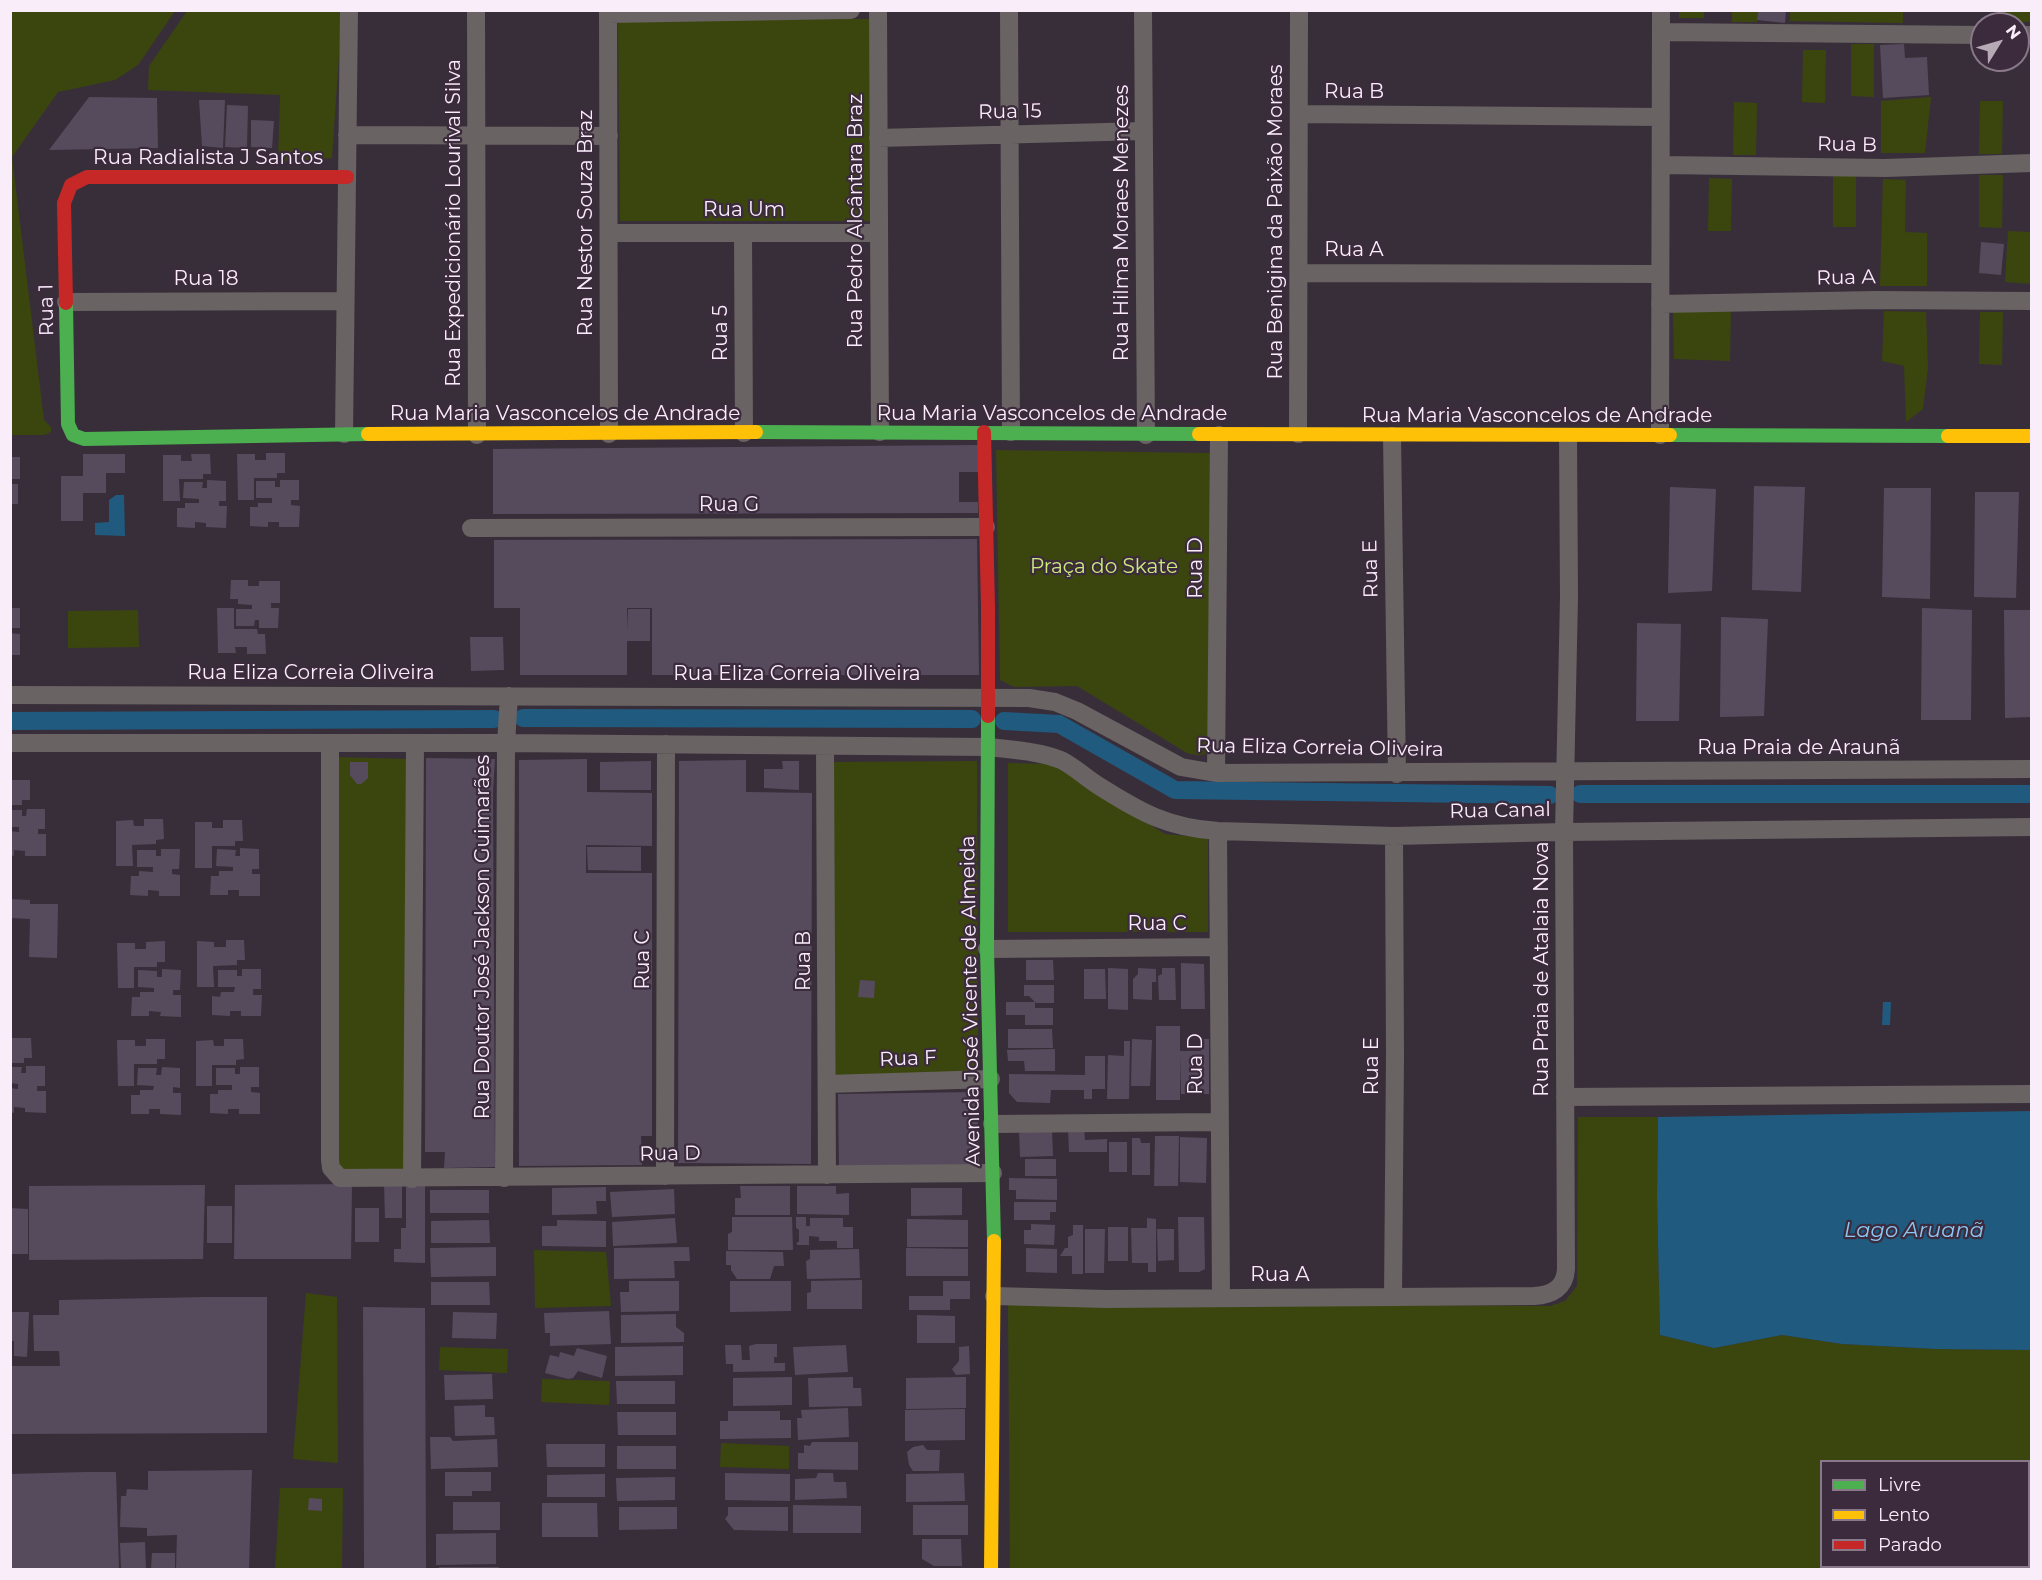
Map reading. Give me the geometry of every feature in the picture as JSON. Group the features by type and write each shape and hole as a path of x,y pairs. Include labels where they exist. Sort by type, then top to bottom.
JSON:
{"street":[{"path":"344,434 349,10"},
{"name":"Rua Expedicionário Lourival Silva","path":"476,10 477,435"},
{"path":"608,12 851,10"},
{"name":"Rua Pedro Alcântara Braz","path":"878,10 880,432"},
{"path":"1009,10 1011,432"},
{"name":"Rua Hilma Moraes Menezes","path":"1143,10 1146,435"},
{"name":"Rua Benigina da Paixão Moraes","path":"1298,434 1299,10"},
{"path":"1660,435 1661,10"},
{"name":"Rua Nestor Souza Braz","path":"608,12 609,434"},
{"path":"1661,32 1970,35"},
{"name":"Rua B","path":"1299,114 1661,117"},
{"name":"Rua 15","path":"878,138 1144,131"},
{"path":"347,135 609,136"},
{"name":"Rua B","path":"1662,165 1885,168 2031,164"},
{"name":"Rua Radialista J Santos","path":"71,185 87,177 347,177"},
{"name":"Rua 1","path":"71,185 64,203 68,424 73,435"},
{"name":"Rua Um","path":"609,233 878,233"},
{"name":"Rua 5","path":"744,233 744,432"},
{"name":"Rua A","path":"1299,273 1660,274"},
{"name":"Rua A","path":"1660,304 1875,300 2031,301"},
{"name":"Rua 18","path":"66,302 345,301"},
{"name":"Rua Maria Vasconcelos de Andrade","path":"73,435 84,439 344,434 744,432 1568,437 1660,435 2031,436"},
{"name":"Avenida José Vicente de Almeida","path":"984,432 989,747 987,949 994,1296 991,1569"},
{"name":"Rua D","path":"1216,773 1219,435"},
{"name":"Rua E","path":"1392,436 1397,774"},
{"name":"Rua Praia de Atalaia Nova","path":"1562,1284 1566,1269 1564,832 1568,437"},
{"name":"Rua G","path":"471,528 986,527"},
{"name":"Rua Eliza Correia Oliveira","path":"10,695 1029,698 1054,702 1077,711 1181,767 1216,773 1397,774 1566,771"},
{"name":"Rua Doutor José Jackson Guimarães","path":"504,1178 506,743 509,696"},
{"path":"10,743 506,743 989,747"},
{"name":"Rua D","path":"330,743 330,1160 334,1174 340,1178 993,1173"},
{"path":"412,1179 415,743"},
{"name":"Rua C","path":"665,1176 666,744"},
{"name":"Rua B","path":"825,746 827,1175"},
{"name":"Rua Canal","path":"989,747 1061,760 1097,785 1150,816 1172,824 1218,831 1394,836 2031,827"},
{"name":"Rua Praia de Araunã","path":"1566,771 2031,769"},
{"name":"Rua D","path":"1218,831 1221,1298"},
{"name":"Rua E","path":"1393,1297 1394,836"},
{"name":"Rua C","path":"987,949 1219,947"},
{"name":"Rua F","path":"827,1084 991,1079"},
{"path":"1565,1096 2031,1094"},
{"path":"992,1124 1219,1122"},
{"name":"Rua A","path":"994,1296 1106,1299 1547,1295 1562,1284"}],"green space":[{"path":"11,10 175,11 138,65 115,80 58,92 12,157 44,420 51,427 48,434 42,435 11,435"},
{"path":"187,11 342,11 332,158 278,162 280,95 148,90 149,66"},
{"path":"1679,11 1704,11 1704,18 1679,18"},
{"path":"1732,11 1757,11 1757,22 1732,22"},
{"path":"1790,11 1903,11 1903,23 1790,21"},
{"path":"2031,11 2031,22 2030,12 2004,12"},
{"path":"869,19 871,221 620,221 618,20"},
{"path":"1851,44 1874,44 1874,97 1851,96"},
{"path":"1803,50 1826,50 1825,103 1802,102"},
{"path":"1931,97 1925,153 1881,153 1881,101"},
{"path":"1980,101 2003,101 2002,154 1979,154"},
{"path":"1734,102 1757,103 1756,155 1733,155"},
{"path":"1833,174 1856,175 1856,227 1833,227"},
{"path":"1979,175 2003,175 2002,228 1979,227"},
{"path":"1709,178 1732,179 1731,231 1708,231"},
{"path":"1883,179 1906,180 1905,232 1927,233 1927,286 1880,286"},
{"path":"2008,231 2031,232 2031,284 2005,282"},
{"path":"1731,308 1730,361 1674,359 1673,310"},
{"path":"1884,311 1926,312 1928,367 1923,409 1906,422 1904,366 1882,361"},
{"path":"1980,312 2003,312 2002,365 1979,364"},
{"name":"Praça do Skate","path":"996,450 1210,453 1212,746 1207,753 1198,755 1187,753 1077,686 1014,687 1000,680"},
{"path":"138,610 139,647 68,648 68,611"},
{"path":"338,757 407,759 404,1171 336,1170"},
{"path":"977,761 978,1075 832,1076 831,762"},
{"path":"1008,763 1054,766 1165,834 1208,838 1208,932 1008,932"},
{"path":"1578,1117 1658,1117 1660,1335 1714,1348 1782,1335 1842,1344 1936,1349 2031,1350 2031,1569 1010,1569 1008,1303 1550,1306 1565,1301 1577,1286"},
{"path":"534,1250 606,1252 611,1306 535,1308"},
{"path":"306,1293 337,1297 338,1463 293,1459"},
{"path":"440,1347 508,1349 507,1373 439,1370"},
{"path":"542,1379 610,1381 609,1405 541,1402"},
{"path":"721,1443 789,1446 789,1469 720,1467"},
{"path":"280,1488 343,1488 342,1569 275,1570"}],"water":[{"path":"116,495 124,495 125,536 95,535 95,523 109,522 109,500"},
{"path":"1883,1002 1891,1002 1890,1025 1882,1025"},
{"name":"Lago Aruanã","path":"2031,1111 2031,1350 1936,1349 1842,1344 1782,1335 1714,1348 1660,1335 1658,1117"}],"building":[{"path":"1758,10 1786,10 1785,23 1757,20"},
{"path":"1904,44 1905,58 1927,57 1929,95 1883,98 1880,45"},
{"path":"89,97 157,98 158,148 49,150"},
{"path":"199,100 225,100 223,148 202,146"},
{"path":"227,105 248,106 247,148 225,147"},
{"path":"251,120 274,121 272,148 251,147"},
{"path":"1981,242 2004,244 2001,275 1979,273"},
{"path":"978,445 978,472 959,472 959,502 978,502 978,513 493,514 493,449"},
{"path":"266,453 285,453 285,473 277,473 277,478 254,478 254,500 238,500 237,454 255,454 255,460 266,460"},
{"path":"83,454 125,454 125,473 106,473 106,493 83,493 83,521 61,521 61,476 83,476"},
{"path":"191,454 210,454 211,474 203,474 203,479 179,479 180,501 163,501 163,455 181,455 181,461 192,461"},
{"path":"10,457 20,457 20,479 10,479"},
{"path":"207,480 226,481 226,501 219,501 219,506 227,506 226,528 206,527 206,523 195,522 195,528 177,527 177,508 185,508 185,503 199,503 199,499 183,498 184,482 203,482 202,488 207,488"},
{"path":"280,480 299,480 299,500 291,500 291,505 300,506 299,527 279,527 279,522 268,522 268,527 250,526 250,507 258,507 258,503 272,503 272,498 256,498 256,481 275,481 275,487 280,487"},
{"path":"10,484 18,484 18,504 10,504"},
{"path":"1754,486 1805,487 1801,592 1752,590"},
{"path":"1670,487 1716,489 1712,591 1668,593"},
{"path":"1884,488 1931,488 1930,599 1882,597"},
{"path":"1975,492 2019,492 2016,598 1974,597"},
{"path":"977,539 979,675 652,675 652,608 627,608 627,631 628,609 650,609 650,641 627,641 627,675 520,675 520,608 494,608 494,540"},
{"path":"231,580 248,580 248,586 259,586 259,581 280,581 280,603 271,603 271,608 279,608 278,628 259,628 259,620 255,620 254,626 236,626 236,609 252,609 252,605 238,604 238,599 230,599"},
{"path":"10,608 20,608 20,628 10,628"},
{"path":"217,608 234,608 234,629 257,629 258,634 265,634 266,654 247,654 247,647 235,647 236,653 218,653"},
{"path":"1922,608 1972,610 1971,720 1921,720"},
{"path":"2004,610 2031,610 2031,717 2005,718"},
{"path":"1721,617 1768,619 1764,716 1720,717"},
{"path":"1637,623 1681,624 1679,721 1636,721"},
{"path":"10,633 20,634 20,655 10,655"},
{"path":"470,637 503,637 504,670 471,671"},
{"path":"426,758 495,759 493,792 495,1167 444,1168 445,1152 425,1152"},
{"path":"587,759 587,792 652,793 652,846 586,845 586,873 652,873 652,1136 641,1136 642,1165 519,1166 519,760"},
{"path":"746,760 746,792 812,793 811,1164 678,1163 679,761"},
{"path":"651,761 651,790 600,790 600,762"},
{"path":"782,761 799,761 799,790 764,788 764,769 783,769"},
{"path":"350,762 368,762 368,778 361,784 357,784 350,775"},
{"path":"11,780 30,780 30,800 22,800 22,805 10,805"},
{"path":"27,809 45,809 45,829 38,829 38,834 46,834 46,856 25,856 25,851 14,850 14,856 10,855 10,831 19,832 19,827 10,827 10,810 22,810 22,816 26,816"},
{"path":"144,819 163,819 164,839 156,840 156,844 132,845 133,866 116,866 116,821 133,820 134,826 144,826"},
{"path":"223,820 242,820 243,841 235,841 235,846 212,846 212,868 195,868 195,822 212,822 212,828 223,828"},
{"path":"587,847 641,847 641,871 588,870"},
{"path":"240,848 259,849 259,869 252,869 252,874 260,874 260,896 239,896 239,890 228,890 228,895 210,895 211,876 219,876 219,871 233,871 233,867 216,866 217,849 236,850 235,856 240,856"},
{"path":"161,849 180,849 179,869 172,869 172,874 180,875 180,896 159,896 159,891 148,890 148,896 130,895 131,876 139,876 139,871 153,872 153,867 137,867 137,850 156,850 156,856 161,856"},
{"path":"10,899 30,900 30,904 58,904 57,958 29,957 30,919 10,918"},
{"path":"226,940 244,940 245,960 237,960 237,965 213,966 214,987 197,987 197,941 214,942 214,947 226,947"},
{"path":"165,941 165,962 157,962 157,967 134,967 134,988 118,988 117,943 135,943 135,949 146,949 146,942"},
{"path":"1026,960 1053,960 1054,980 1026,980"},
{"path":"1181,963 1204,964 1205,1009 1181,1009"},
{"path":"1108,968 1128,969 1128,1010 1108,1009"},
{"path":"1138,968 1156,969 1156,982 1152,982 1152,1000 1133,999 1133,979 1138,974"},
{"path":"1162,968 1175,968 1176,1000 1159,1000 1158,976 1162,974"},
{"path":"162,969 181,970 180,990 173,990 173,995 181,995 181,1017 160,1016 161,1012 149,1011 149,1016 131,1016 132,997 140,997 140,992 154,992 154,988 138,987 138,970 157,971 157,977 162,977"},
{"path":"242,969 261,969 261,989 253,989 253,995 262,995 261,1016 241,1016 241,1011 230,1011 230,1016 212,1015 212,996 220,997 221,992 234,992 235,987 218,987 218,970 237,970 237,976 242,976"},
{"path":"1084,969 1105,969 1106,999 1084,999"},
{"path":"860,980 875,981 874,998 858,997"},
{"path":"1024,985 1054,985 1054,1003 1036,1003 1029,996 1024,996"},
{"path":"1006,1002 1035,1002 1035,1008 1053,1008 1053,1025 1025,1025 1025,1015 1006,1015"},
{"path":"1156,1026 1180,1026 1180,1051 1201,1051 1201,1039 1209,1039 1209,1094 1181,1094 1180,1055 1180,1100 1156,1100"},
{"path":"1008,1029 1052,1029 1053,1048 1008,1048"},
{"path":"12,1038 31,1038 32,1058 24,1058 24,1063 10,1063"},
{"path":"146,1039 165,1039 165,1059 157,1059 157,1064 134,1064 134,1086 118,1086 117,1040 135,1040 135,1046 146,1046"},
{"path":"224,1039 243,1039 244,1059 236,1060 236,1065 212,1065 212,1086 196,1086 196,1041 213,1040 214,1046 224,1046"},
{"path":"1132,1039 1152,1040 1150,1086 1131,1086"},
{"path":"1124,1041 1130,1041 1129,1099 1107,1099 1108,1055 1124,1056"},
{"path":"1055,1049 1055,1071 1025,1071 1024,1061 1008,1061 1007,1050"},
{"path":"1085,1056 1105,1056 1105,1089 1092,1089 1092,1099 1084,1099 1084,1090 1051,1090 1050,1103 1017,1102 1009,1093 1009,1074 1085,1075"},
{"path":"26,1066 45,1066 45,1086 37,1086 37,1091 46,1091 46,1113 25,1112 25,1108 14,1107 14,1113 10,1112 10,1088 18,1089 18,1084 10,1083 10,1067 22,1067 21,1073 26,1073"},
{"path":"162,1067 180,1068 180,1088 173,1087 173,1093 181,1093 181,1115 160,1114 160,1109 149,1109 149,1114 131,1114 131,1095 140,1095 140,1090 153,1090 154,1086 137,1085 138,1068 157,1068 156,1075 161,1075"},
{"path":"240,1067 259,1067 259,1087 251,1087 251,1092 260,1093 260,1114 239,1114 239,1109 228,1109 228,1114 210,1113 210,1094 218,1094 218,1090 232,1090 232,1085 216,1085 216,1068 235,1068 235,1074 240,1074"},
{"path":"977,1092 979,1169 839,1171 838,1094"},
{"path":"1068,1128 1084,1128 1085,1140 1107,1139 1107,1152 1069,1152"},
{"path":"1052,1130 1053,1156 1020,1157 1019,1131"},
{"path":"1155,1136 1179,1136 1178,1186 1154,1186"},
{"path":"1180,1137 1207,1138 1206,1183 1180,1182"},
{"path":"1132,1138 1140,1138 1141,1143 1150,1143 1150,1175 1132,1175"},
{"path":"1109,1142 1127,1142 1127,1172 1109,1172"},
{"path":"1025,1159 1056,1159 1056,1176 1025,1176"},
{"path":"1009,1178 1057,1179 1057,1200 1016,1199 1016,1190 1009,1190"},
{"path":"352,1184 351,1259 234,1259 235,1185"},
{"path":"384,1184 402,1184 402,1218 385,1218"},
{"path":"406,1184 425,1184 425,1263 394,1262 394,1249 401,1249 401,1228 406,1228"},
{"path":"205,1185 203,1259 29,1260 29,1186"},
{"path":"740,1186 790,1186 790,1215 735,1215 735,1198 741,1198"},
{"path":"797,1186 836,1186 836,1194 849,1193 849,1215 797,1214"},
{"path":"606,1187 606,1201 596,1201 597,1214 552,1215 552,1188"},
{"path":"911,1188 962,1188 962,1215 911,1216"},
{"path":"674,1189 675,1214 612,1217 610,1192"},
{"path":"430,1190 489,1190 489,1213 430,1213"},
{"path":"1014,1202 1056,1202 1056,1212 1050,1212 1050,1220 1014,1220"},
{"path":"207,1206 232,1206 232,1243 207,1243"},
{"path":"10,1208 28,1209 28,1254 10,1254"},
{"path":"355,1208 379,1208 379,1242 355,1242"},
{"path":"732,1217 792,1217 793,1250 728,1250 728,1234 732,1232"},
{"path":"796,1217 806,1217 806,1226 810,1226 810,1218 843,1218 843,1227 853,1227 853,1248 837,1248 837,1241 819,1241 819,1237 809,1236 809,1245 797,1245 799,1230 796,1228"},
{"path":"1178,1217 1204,1217 1205,1269 1199,1272 1179,1272"},
{"path":"675,1218 677,1243 613,1246 612,1222"},
{"path":"1147,1218 1156,1219 1156,1272 1148,1272 1148,1263 1132,1263 1131,1228 1147,1228"},
{"path":"907,1219 968,1220 968,1247 907,1247"},
{"path":"489,1220 490,1243 431,1243 431,1221"},
{"path":"557,1220 606,1221 606,1247 542,1246 542,1226 557,1226"},
{"path":"1031,1224 1055,1225 1054,1245 1024,1244 1024,1230 1031,1230"},
{"path":"1073,1225 1083,1225 1083,1274 1072,1274 1072,1256 1060,1256 1065,1248 1068,1248 1068,1237 1073,1235"},
{"path":"1108,1227 1128,1227 1128,1261 1108,1261"},
{"path":"1085,1229 1105,1229 1104,1273 1085,1273"},
{"path":"1157,1229 1174,1229 1174,1260 1158,1261"},
{"path":"496,1247 496,1276 431,1277 430,1248"},
{"path":"689,1247 690,1261 674,1261 675,1278 614,1279 614,1248"},
{"path":"906,1248 968,1249 968,1276 906,1276"},
{"path":"1026,1248 1057,1249 1057,1273 1026,1272"},
{"path":"859,1249 860,1278 807,1279 806,1261 810,1259 810,1250"},
{"path":"726,1251 783,1252 784,1266 774,1266 770,1279 737,1279 731,1270 731,1265 726,1265"},
{"path":"862,1280 862,1309 807,1309 807,1293 811,1292 811,1281"},
{"path":"629,1281 679,1281 679,1311 621,1312 620,1292 629,1292"},
{"path":"730,1281 791,1281 791,1311 730,1312"},
{"path":"943,1281 970,1281 970,1299 950,1299 950,1310 909,1310 909,1296 943,1296"},
{"path":"431,1282 489,1282 490,1305 431,1305"},
{"path":"267,1297 267,1433 10,1434 10,1366 60,1366 59,1351 34,1351 33,1315 59,1315 59,1300"},
{"path":"363,1307 425,1308 426,1569 364,1569"},
{"path":"609,1311 611,1344 550,1346 550,1333 545,1333 544,1313"},
{"path":"10,1312 29,1312 27,1357 14,1356 14,1341 10,1341"},
{"path":"453,1312 497,1313 496,1339 452,1338"},
{"path":"676,1314 676,1327 684,1333 684,1342 621,1343 621,1315"},
{"path":"917,1315 955,1316 955,1343 917,1343"},
{"path":"777,1344 777,1357 774,1357 774,1363 785,1363 785,1371 733,1372 733,1364 726,1364 725,1345 741,1345 742,1360 750,1360 749,1346"},
{"path":"846,1345 848,1372 795,1375 793,1347"},
{"path":"683,1346 683,1375 615,1376 615,1347"},
{"path":"969,1346 970,1374 956,1375 952,1369 959,1361 959,1347"},
{"path":"577,1348 607,1356 602,1378 578,1371 573,1378 568,1379 545,1373 550,1355 559,1357 560,1352 574,1356"},
{"path":"492,1374 493,1399 445,1400 444,1375"},
{"path":"792,1377 792,1405 733,1406 733,1378"},
{"path":"853,1377 853,1388 861,1388 862,1406 809,1407 808,1378"},
{"path":"966,1377 966,1408 906,1409 906,1378"},
{"path":"616,1381 675,1381 675,1404 617,1404"},
{"path":"485,1405 485,1417 494,1417 495,1435 455,1436 454,1406"},
{"path":"848,1408 849,1437 798,1440 797,1418 802,1418 801,1410"},
{"path":"965,1409 965,1440 905,1441 905,1410"},
{"path":"728,1411 780,1411 780,1420 791,1420 791,1438 720,1439 720,1421 728,1421"},
{"path":"617,1412 676,1412 676,1435 618,1435"},
{"path":"430,1437 450,1437 453,1441 497,1439 498,1467 431,1469"},
{"path":"812,1442 858,1442 858,1470 798,1469 798,1453 804,1453 804,1445 810,1446"},
{"path":"546,1444 605,1444 605,1467 547,1467"},
{"path":"923,1445 927,1450 940,1450 939,1471 913,1471 909,1465 907,1452 913,1447"},
{"path":"617,1446 676,1446 676,1469 617,1469"},
{"path":"252,1470 249,1569 176,1569 177,1535 147,1536 147,1528 120,1527 121,1496 126,1496 127,1489 148,1490 148,1471"},
{"path":"116,1472 119,1569 10,1569 10,1474"},
{"path":"445,1472 491,1472 491,1491 472,1491 472,1496 445,1496"},
{"path":"725,1473 790,1474 790,1501 725,1500"},
{"path":"818,1473 833,1473 834,1482 846,1482 847,1498 795,1500 795,1479 816,1478"},
{"path":"964,1473 965,1501 906,1502 906,1474"},
{"path":"605,1474 605,1497 547,1497 547,1475"},
{"path":"675,1477 675,1500 617,1501 616,1478"},
{"path":"309,1498 322,1499 322,1511 308,1510"},
{"path":"453,1502 500,1502 500,1530 453,1530"},
{"path":"542,1503 597,1503 598,1537 542,1537"},
{"path":"793,1505 861,1506 861,1533 793,1533"},
{"path":"913,1505 968,1505 968,1535 913,1535"},
{"path":"619,1507 677,1507 677,1529 619,1530"},
{"path":"728,1507 788,1507 788,1531 734,1530 725,1519 728,1515"},
{"path":"496,1533 496,1564 436,1565 436,1534"},
{"path":"922,1539 961,1539 962,1566 934,1566 922,1559"},
{"path":"145,1542 146,1569 121,1569 120,1543"},
{"path":"152,1553 175,1553 175,1569 151,1569"},
{"path":"439,1567 499,1567 499,1569 439,1569"}],"waterway":[{"path":"523,718 972,719"},
{"path":"10,721 494,719"},
{"path":"1004,721 1059,724 1175,790 1550,795"},
{"path":"1580,794 2032,794"}],"traffic: fast":[{"path":"66,303 68,424 73,435 84,439 368,434"},
{"path":"756,432 1199,434"},
{"path":"1670,435 1948,436"},
{"path":"988,716 987,949 994,1241"}],"traffic: slow":[{"path":"368,434 756,432"},
{"path":"1199,434 1670,435"},
{"path":"1948,436 2032,436"},
{"path":"991,1570 994,1241"}],"traffic: jam":[{"path":"66,303 64,203 71,185 87,177 347,177"},
{"path":"984,432 988,716"}]}
